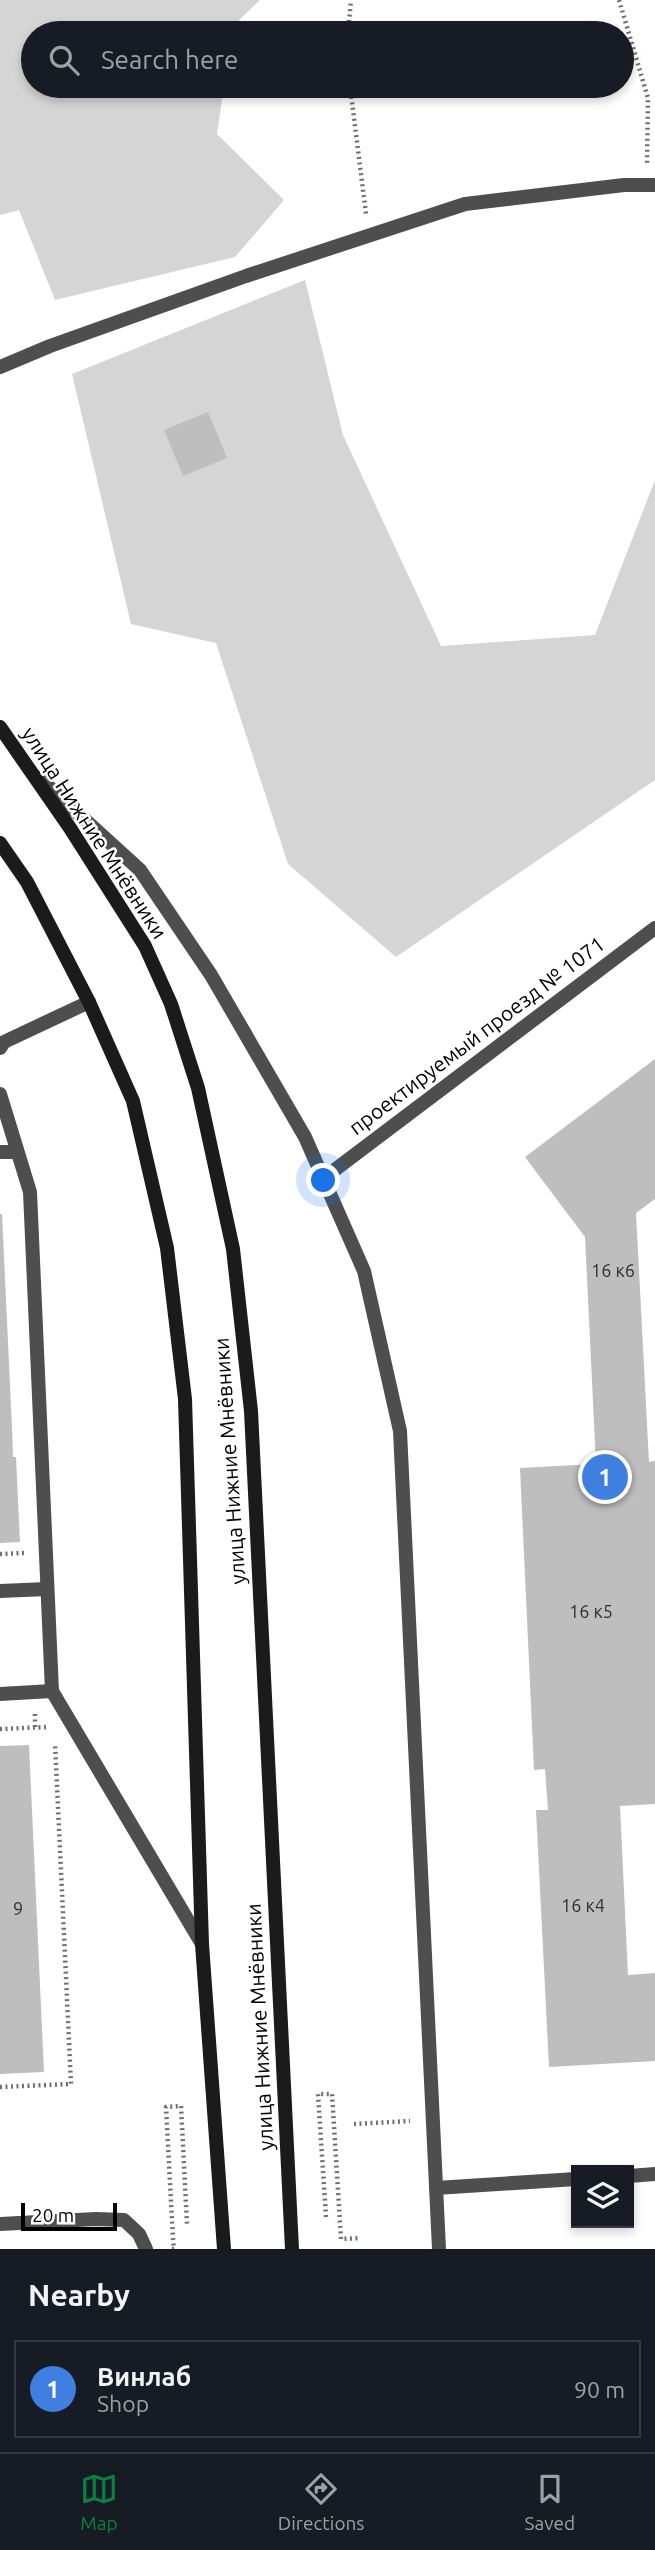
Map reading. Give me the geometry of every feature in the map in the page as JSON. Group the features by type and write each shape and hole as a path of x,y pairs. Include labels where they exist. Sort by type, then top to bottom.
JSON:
{"main road":[{"name":"улица Нижние Мнёвники","path":"0,727 71,828 145,946 171,1003 198,1088 233,1249 251,1411 292,2249"},
{"name":"улица Нижние Мнёвники","path":"0,843 27,882 89,1002 133,1101 167,1248 185,1399 202,1944 224,2249"}],"street":[{"path":"0,367 115,323 464,204 624,185 651,185"},
{"path":"30,770 139,870 211,975 305,1137 365,1271 400,1431 439,2249"},
{"name":"проектируемый проезд № 1071","path":"324,1178 655,928"},
{"path":"0,1048 4,1042 89,1002"},
{"path":"0,1094 30,1200 52,1691 202,1944"},
{"path":"0,1152 17,1152"},
{"path":"0,1591 47,1588"},
{"path":"0,1694 52,1691"},
{"path":"634,2176 655,2174"},
{"path":"436,2188 571,2179"},
{"path":"0,2224 124,2220 139,2234 146,2249"}],"path":[{"path":"349,21 351,0"},
{"path":"619,0 625,21"},
{"path":"634,51 648,98 651,185"},
{"path":"351,98 368,236"},
{"path":"0,1554 27,1553"},
{"path":"0,1729 54,1727 52,1691"},
{"path":"0,2087 71,2084 54,1740"},
{"path":"326,2217 318,2094 332,2094 341,2239 360,2238"},
{"path":"172,2249 166,2107 181,2106 187,2224"},
{"path":"354,2124 410,2121"}],"shaded area":[{"path":"0,0 260,0 238,21 21,21 21,98 222,98 217,134 284,200 235,257 55,300 19,210 0,215"},
{"path":"305,280 343,435 441,646 595,635 655,480 655,780 396,957 288,864 216,643 131,624 72,374"}],"building":[{"path":"208,412 227,458 183,476 164,430"},
{"path":"655,1059 655,1199 636,1213 649,1462 655,1461 655,1804 620,1806 628,1975 655,1973 655,2061 549,2067 536,1810 548,1810 545,1769 534,1770 520,1468 596,1464 585,1237 525,1157"},
{"path":"0,1214 20,1542 0,1543"},
{"path":"29,1745 44,2072 0,2074 0,1746"}],"place":[{"name":"Винлаб","path":"605,1477"}]}
